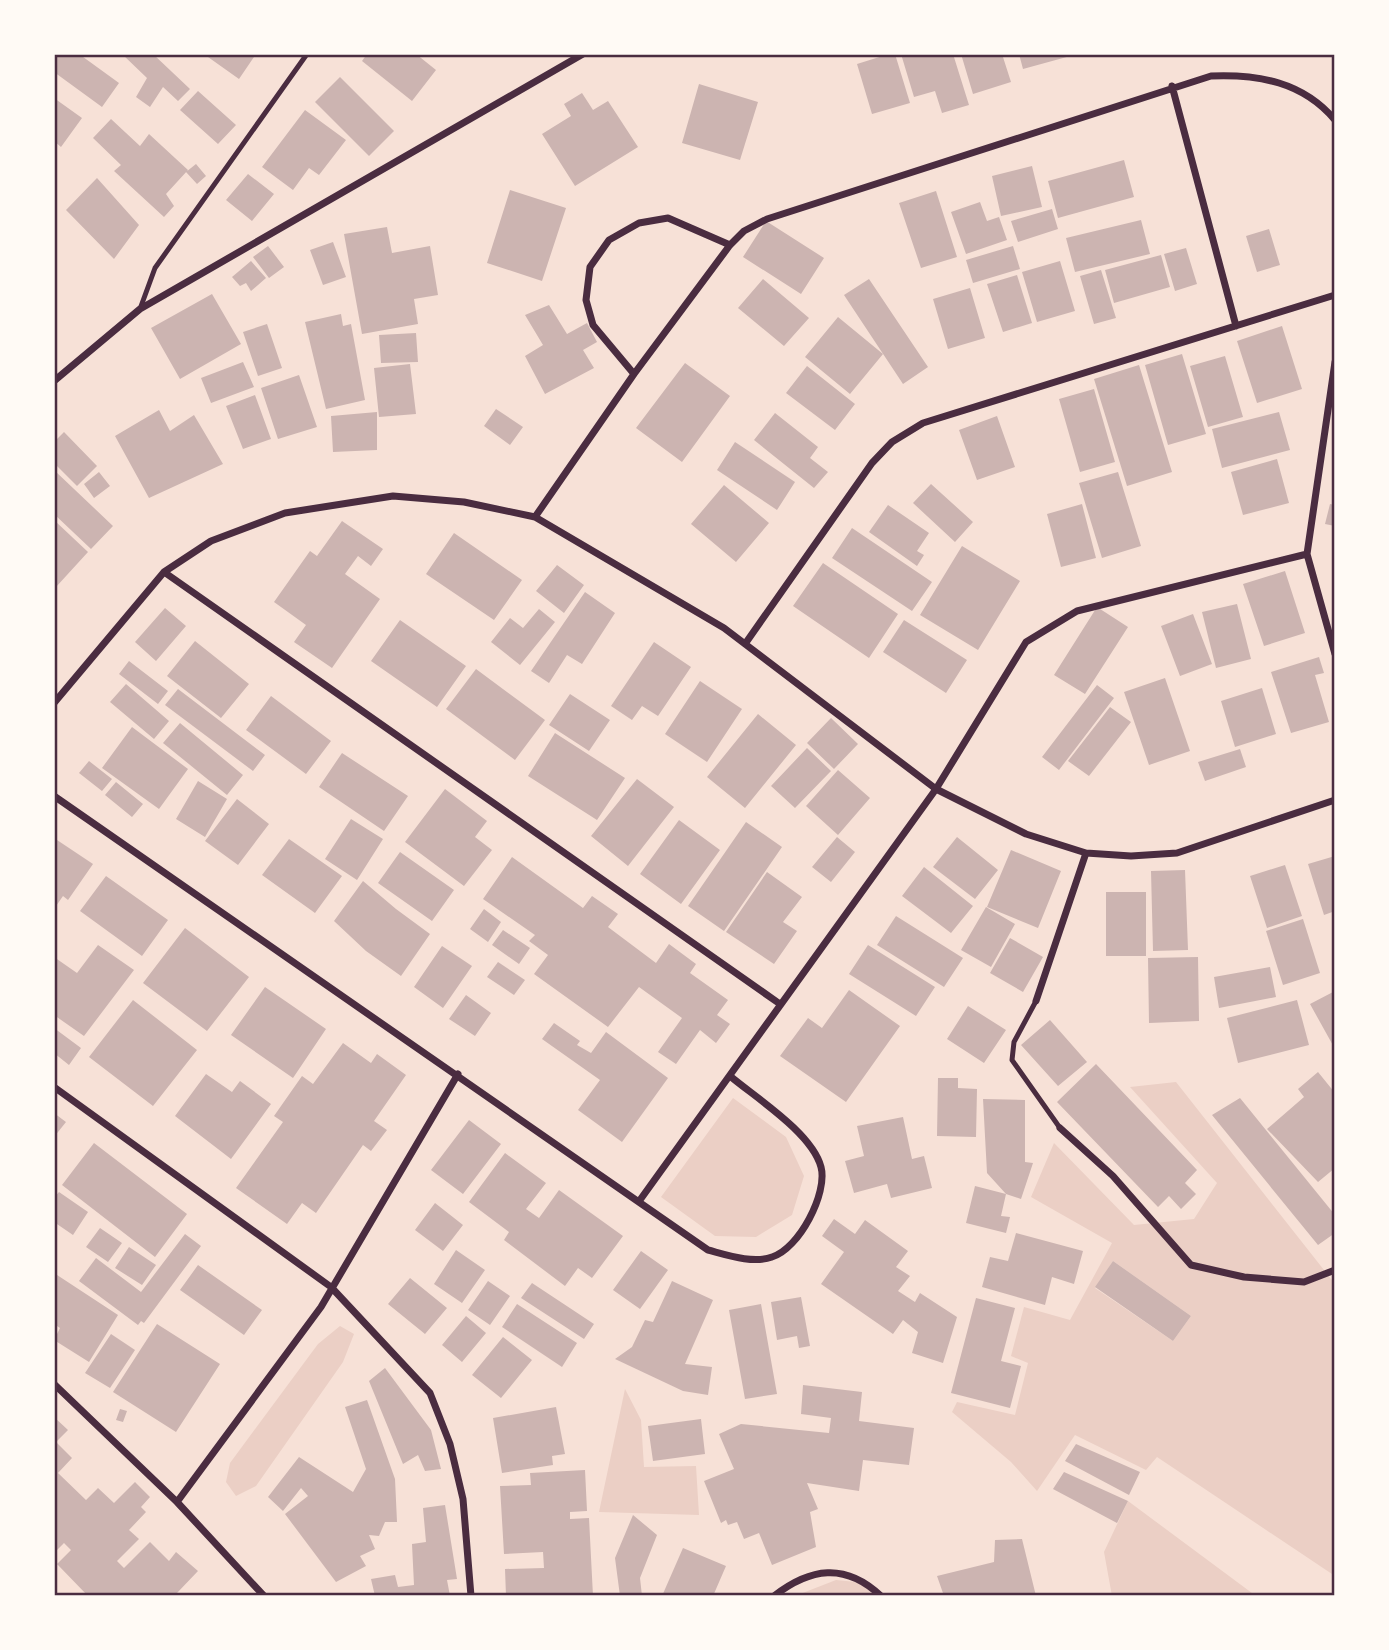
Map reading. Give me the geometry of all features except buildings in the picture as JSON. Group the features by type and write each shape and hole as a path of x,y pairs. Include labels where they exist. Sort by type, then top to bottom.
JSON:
{"street":[{"path":"54,382 140,309 583,54"},
{"path":"535,517 634,374 730,245 744,231 767,219 1172,86 1211,76 1247,75 1286,84 1319,101 1335,120"},
{"path":"1172,86 1236,326"},
{"path":"634,374 593,325 586,300 590,267 609,240 639,223 668,218 730,245"},
{"path":"745,644 872,463 892,442 923,423 1335,295"},
{"path":"1335,362 1307,554 1335,654"},
{"path":"54,703 164,572 211,541 285,513 393,496 464,502 535,517 724,628 936,789 1026,834 1086,853 1131,856 1177,852 1335,800"},
{"path":"640,1200 936,789 1026,642 1077,611 1307,554"},
{"path":"164,572 780,1004"},
{"path":"54,796 640,1200 708,1250 742,1258 773,1257 795,1240 816,1208 822,1168 805,1138 730,1076"},
{"path":"1037,1001 1086,853"},
{"path":"177,1502 321,1307 458,1074"},
{"path":"54,1087 331,1287 430,1393 450,1444 463,1499 471,1596"},
{"path":"1060,1128 1112,1176 1191,1265 1244,1278 1304,1282 1335,1270"},
{"path":"54,1384 177,1502 264,1596"},
{"path":"774,1596 796,1579 825,1572 855,1577 881,1596"}],"lane":[{"path":"140,309 155,268 307,54"},
{"path":"1037,1001 1014,1042 1012,1060 1060,1128"}],"shaded area":[{"path":"1176,1082 1335,1284 1335,1576 1157,1457 1146,1470 1075,1435 1037,1491 1011,1462 952,1412 957,1402 1015,1415 1028,1363 1011,1356 1024,1307 1070,1320 1112,1243 1031,1197 1054,1143 1134,1225 1194,1219 1217,1183 1130,1087","holes":["1113,1261 1191,1316 1173,1341 1095,1288"]},
{"path":"733,1098 786,1137 804,1176 792,1215 756,1237 715,1236 661,1197"},
{"path":"340,1326 354,1334 343,1362 256,1486 236,1496 226,1482 230,1463 318,1344"},
{"path":"625,1389 641,1420 644,1467 696,1466 699,1515 599,1512"},
{"path":"1128,1501 1256,1596 1112,1596 1104,1552"},
{"path":"836,1580 856,1582 881,1596 795,1596"}]}
